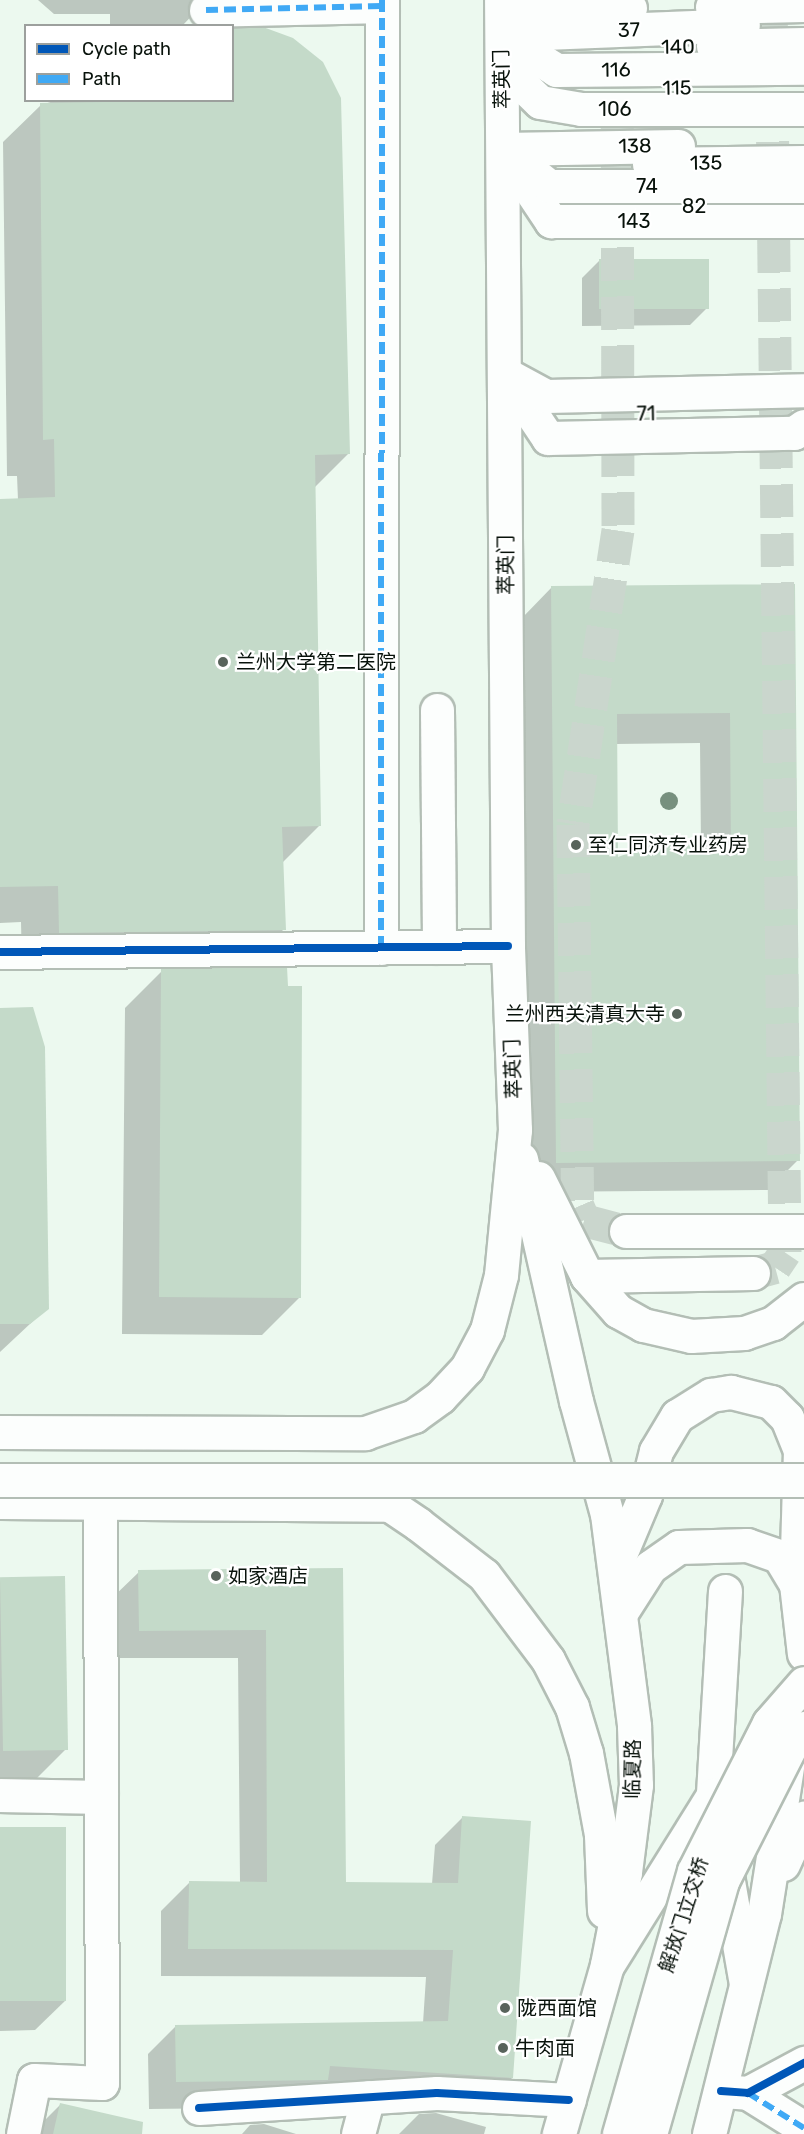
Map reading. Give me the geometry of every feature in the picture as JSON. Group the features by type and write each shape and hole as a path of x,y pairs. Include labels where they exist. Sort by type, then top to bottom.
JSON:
{"main road":[{"path":"501,0 544,9 804,5"},
{"name":"37","path":"501,0 544,33 804,23"},
{"name":"140","path":"501,0 546,50 804,44"},
{"name":"116","path":"501,0 526,51 556,70 804,68"},
{"name":"115","path":"501,0 519,71 546,89 804,87"},
{"name":"106","path":"501,0 511,74 540,102 581,109 804,109"},
{"name":"萃英门","path":"501,0 508,946 515,1130"},
{"path":"206,10 382,3 381,948"},
{"name":"138","path":"503,149 804,144"},
{"name":"135","path":"503,149 551,165 804,162"},
{"name":"74","path":"503,149 549,186 804,186"},
{"name":"82","path":"503,149 551,205 804,207"},
{"name":"143","path":"503,149 551,221 804,221"},
{"path":"505,374 804,372"},
{"path":"505,374 546,396 804,390"},
{"path":"505,374 548,438 794,433 804,426"},
{"name":"71","path":"505,374 547,416 795,411 804,407"},
{"path":"437,710 440,947"},
{"path":"0,952 508,946"},
{"path":"515,1130 587,1276 618,1311 643,1325 692,1335 744,1333 773,1323 804,1299"},
{"path":"0,1432 365,1433 414,1416 440,1397 467,1368 487,1330 501,1275 515,1130"},
{"name":"临夏路","path":"515,1130 576,1401 607,1514 622,1611 636,1785 607,1965 559,2134"},
{"path":"626,1231 804,1231"},
{"path":"587,1276 753,1273"},
{"path":"616,1564 645,1495 649,1471 664,1432 693,1403 732,1392 771,1402 787,1418 800,1450 796,1584 804,1654"},
{"path":"0,1459 804,1458"},
{"path":"0,1480 804,1480"},
{"path":"0,1502 390,1505 452,1547 484,1575 548,1660 572,1707 586,1753 601,1835 604,1909 595,2009"},
{"path":"23,2134 34,2080 102,2083 100,1502"},
{"path":"622,1611 650,1567 679,1547 747,1545 779,1556 796,1584"},
{"path":"725,1591 713,1796 746,1984"},
{"path":"709,2134 734,2092 746,1984 764,1914 804,1664"},
{"name":"解放门立交桥","path":"620,2134 694,1871 769,1723 804,1683"},
{"name":"解放门立交桥","path":"650,2134 722,1881 794,1739 804,1728"},
{"path":"0,1795 101,1797"},
{"path":"607,1965 713,1796"},
{"path":"764,1914 804,1818"},
{"path":"734,2092 804,2063"},
{"path":"734,2092 804,2128"},
{"path":"199,2108 437,2093 568,2100"},
{"path":"358,2134 368,2097"}],"building":[{"path":"263,27 293,38 323,62 341,98 350,454 315,455 321,826 282,827 286,930 59,933 58,886 0,887 0,499 55,497 54,439 43,440 40,103 234,102 234,28"},
{"path":"599,259 709,259 709,309 599,309"},
{"name":"兰州西关清真大寺","path":"795,584 800,1161 556,1163 551,586","holes":["730,713 731,857 688,841 662,841 618,857 617,714"]},
{"path":"287,967 288,986 302,986 301,1298 159,1297 161,969"},
{"path":"33,1007 45,1047 49,1309 30,1324 0,1324 0,1008"},
{"path":"343,1568 346,1882 458,1883 462,1816 531,1821 513,2078 330,2066 328,2080 176,2082 175,2025 448,2021 453,1950 188,1949 189,1881 267,1882 266,1630 139,1631 138,1570"},
{"path":"65,1576 68,1750 3,1751 0,1577"},
{"path":"0,1827 66,1827 66,2001 0,2001"},
{"path":"60,2103 143,2122 142,2134 53,2134"}],"tunnel":[{"path":"753,1273 775,1267 785,1252 771,0"},
{"path":"617,2 618,530 573,824 578,1206 584,1220 626,1231"}],"marked path":[{"path":"381,948 382,0"},
{"path":"206,10 382,6"},
{"path":"748,2093 804,2128"}],"cycle path":[{"path":"0,952 508,946"},
{"path":"721,2091 748,2093 804,2063"},
{"path":"199,2108 437,2093 569,2100"}],"place":[{"name":"兰州大学第二医院","path":"223,662"},
{"name":"至仁同济专业药房","path":"576,845"},
{"name":"兰州西关清真大寺","path":"677,1014"},
{"name":"如家酒店","path":"216,1576"},
{"name":"陇西面馆","path":"505,2008"},
{"name":"牛肉面","path":"503,2048"}]}
